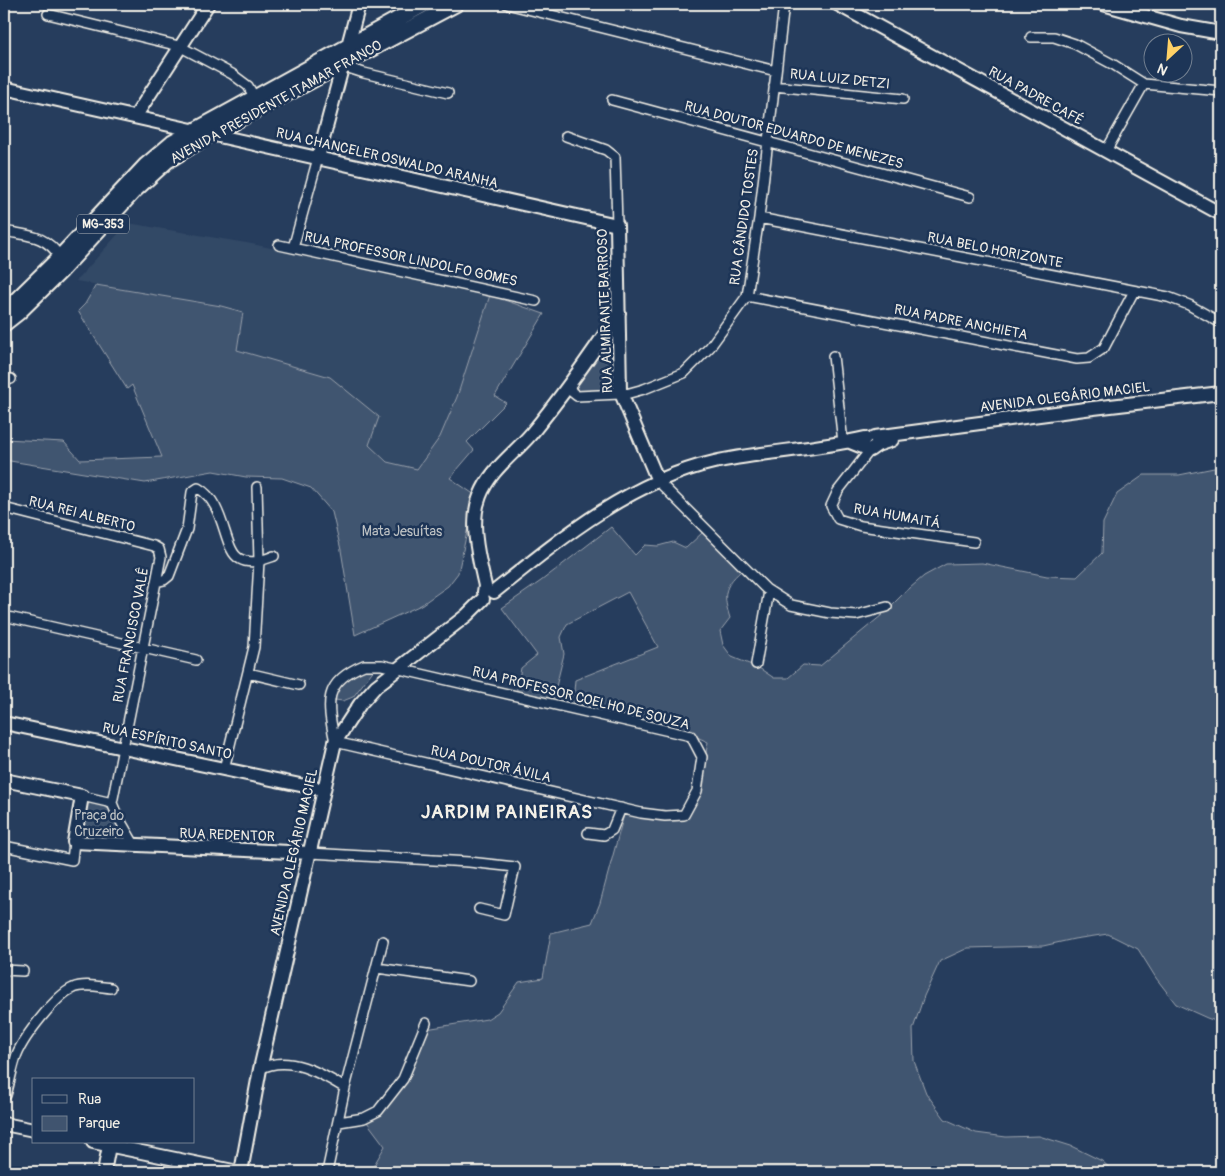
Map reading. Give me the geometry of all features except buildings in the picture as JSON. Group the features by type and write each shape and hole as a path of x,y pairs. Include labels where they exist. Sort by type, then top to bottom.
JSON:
{"main road":[{"name":"AVENIDA PRESIDENTE ITAMAR FRANCO","path":"4,312 60,257 146,164 172,143 425,4"},
{"name":"AVENIDA PRESIDENTE ITAMAR FRANCO","path":"4,324 18,313 60,271 149,177 167,161 211,134 456,4"},
{"path":"348,46 360,55"}],"street":[{"path":"135,117 179,46 208,4"},
{"path":"294,248 359,4"},
{"path":"507,4 776,71"},
{"name":"RUA CÂNDIDO TOSTES","path":"569,386 577,396 620,392 626,394 684,373 710,347 747,296 759,218 784,4"},
{"name":"RUA PADRE CAFÉ","path":"837,4 1221,214"},
{"path":"1103,4 1181,26 1221,33"},
{"path":"48,14 179,46 232,74 248,86 255,98"},
{"path":"1031,38 1054,37 1075,44 1144,84 1221,91"},
{"path":"360,55 359,67 364,73"},
{"path":"342,66 448,93"},
{"path":"1106,151 1144,84"},
{"name":"RUA LUIZ DETZI","path":"774,86 903,100"},
{"name":"RUA CHANCELER OSWALDO ARANHA","path":"4,88 617,225"},
{"name":"RUA DOUTOR EDUARDO DE MENEZES","path":"612,100 970,197"},
{"name":"RUA ALMIRANTE BARROSO","path":"566,136 606,150 612,153 615,158 620,392 658,481 769,591 791,605 830,613 856,615 887,607"},
{"name":"RUA BELO HORIZONTE","path":"759,218 1168,297 1189,305 1221,324"},
{"path":"4,231 43,240 50,244 60,257"},
{"name":"RUA PROFESSOR LINDOLFO GOMES","path":"279,245 536,301"},
{"name":"RUA PADRE ANCHIETA","path":"747,296 1077,359 1089,358 1104,348 1134,291"},
{"path":"487,595 478,549 476,520 480,496 490,478 529,436 569,386 619,313"},
{"path":"602,338 612,336 618,343"},
{"path":"833,356 847,442"},
{"name":"AVENIDA OLEGÁRIO MACIEL","path":"240,1172 260,1069 335,742 360,704 376,686 468,615 487,595 613,504 680,472 720,461 847,442 870,443 913,433 1085,409 1221,393"},
{"name":"RUA HUMAITÁ","path":"870,443 831,506 838,519 861,526 974,542"},
{"path":"156,582 164,580 169,576 187,529 192,492 198,488 207,495 215,506 222,521 231,551 239,559 248,562 274,556"},
{"path":"224,768 254,647 259,561 256,488"},
{"name":"RUA REI ALBERTO","path":"4,508 154,546"},
{"name":"RUA FRANCISCO VALÊ","path":"112,802 161,557 159,549 154,546"},
{"path":"756,664 769,591"},
{"path":"4,616 196,660"},
{"path":"335,742 328,709 330,695 338,681 348,671 364,665 382,665 400,669"},
{"name":"RUA PROFESSOR COELHO DE SOUZA","path":"400,669 691,736 702,757 697,791 684,815 665,816 641,813"},
{"path":"248,673 299,686"},
{"name":"RUA ESPÍRITO SANTO","path":"4,723 324,790"},
{"name":"RUA DOUTOR ÁVILA","path":"335,742 641,813"},
{"path":"4,780 112,802 116,815 136,846"},
{"path":"4,846 72,860 82,796"},
{"path":"588,833 604,835 612,830 620,808"},
{"name":"RUA REDENTOR","path":"74,842 469,862 515,867 504,915 479,909"},
{"path":"328,1172 345,1088 378,968 383,941"},
{"path":"378,968 470,981"},
{"path":"4,970 23,971"},
{"path":"6,1095 17,1053 32,1029 60,996 75,987 112,988"},
{"path":"339,1122 364,1118 378,1111 403,1079 426,1023"},
{"path":"260,1069 269,1064 282,1063 300,1066 325,1076 345,1088"},
{"path":"4,1124 32,1130"},
{"path":"101,1144 240,1172"},
{"path":"104,1172 109,1146"}],"shaded area":[{"path":"128,223 252,244 490,295 457,397 440,437 417,469 387,462 369,445 330,377 237,350 243,312 221,306 76,281"}],"green space":[{"name":"Mata Jesuítas","path":"96,285 221,306 243,312 237,350 330,377 379,417 369,445 387,462 417,469 440,437 457,397 490,295 544,314 495,396 506,403 467,442 474,450 450,478 475,495 458,573 448,586 421,605 355,635 341,550 332,512 311,488 282,478 246,477 213,471 145,483 4,460 4,439 64,442 80,460 162,457 132,385 127,389 78,311 85,304"},
{"path":"606,340 610,340 614,344 615,389 593,392 577,390 574,387"},
{"path":"1221,468 1221,1023 1176,1004 1156,978 1138,949 1108,934 1043,946 968,948 940,961 924,996 913,1029 914,1061 926,1093 945,1119 976,1133 1006,1137 1039,1136 1071,1146 1102,1161 1114,1172 370,1172 385,1146 364,1118 401,1088 426,1029 487,1019 498,1012 519,982 543,978 551,933 592,923 600,903 625,811 682,820 698,794 708,742 670,725 573,702 575,680 658,647 628,592 567,624 561,637 564,654 552,703 516,694 521,668 537,655 502,608 541,581 611,527 635,555 645,545 658,546 673,542 686,548 703,532 741,571 731,582 726,592 726,604 730,618 720,631 723,645 732,657 759,668 774,678 788,678 803,665 820,666 882,615 924,576 946,564 982,563 1047,576 1077,577 1102,553 1103,523 1117,494 1144,475 1179,475"},
{"path":"375,668 353,697 343,701 335,700 334,696 351,676 367,669"},
{"name":"Praça do Cruzeiro","path":"84,802 103,806 114,814 131,844 83,837 81,830"}],"district":[{"name":"JARDIM PAINEIRAS","path":"507,812"}]}
